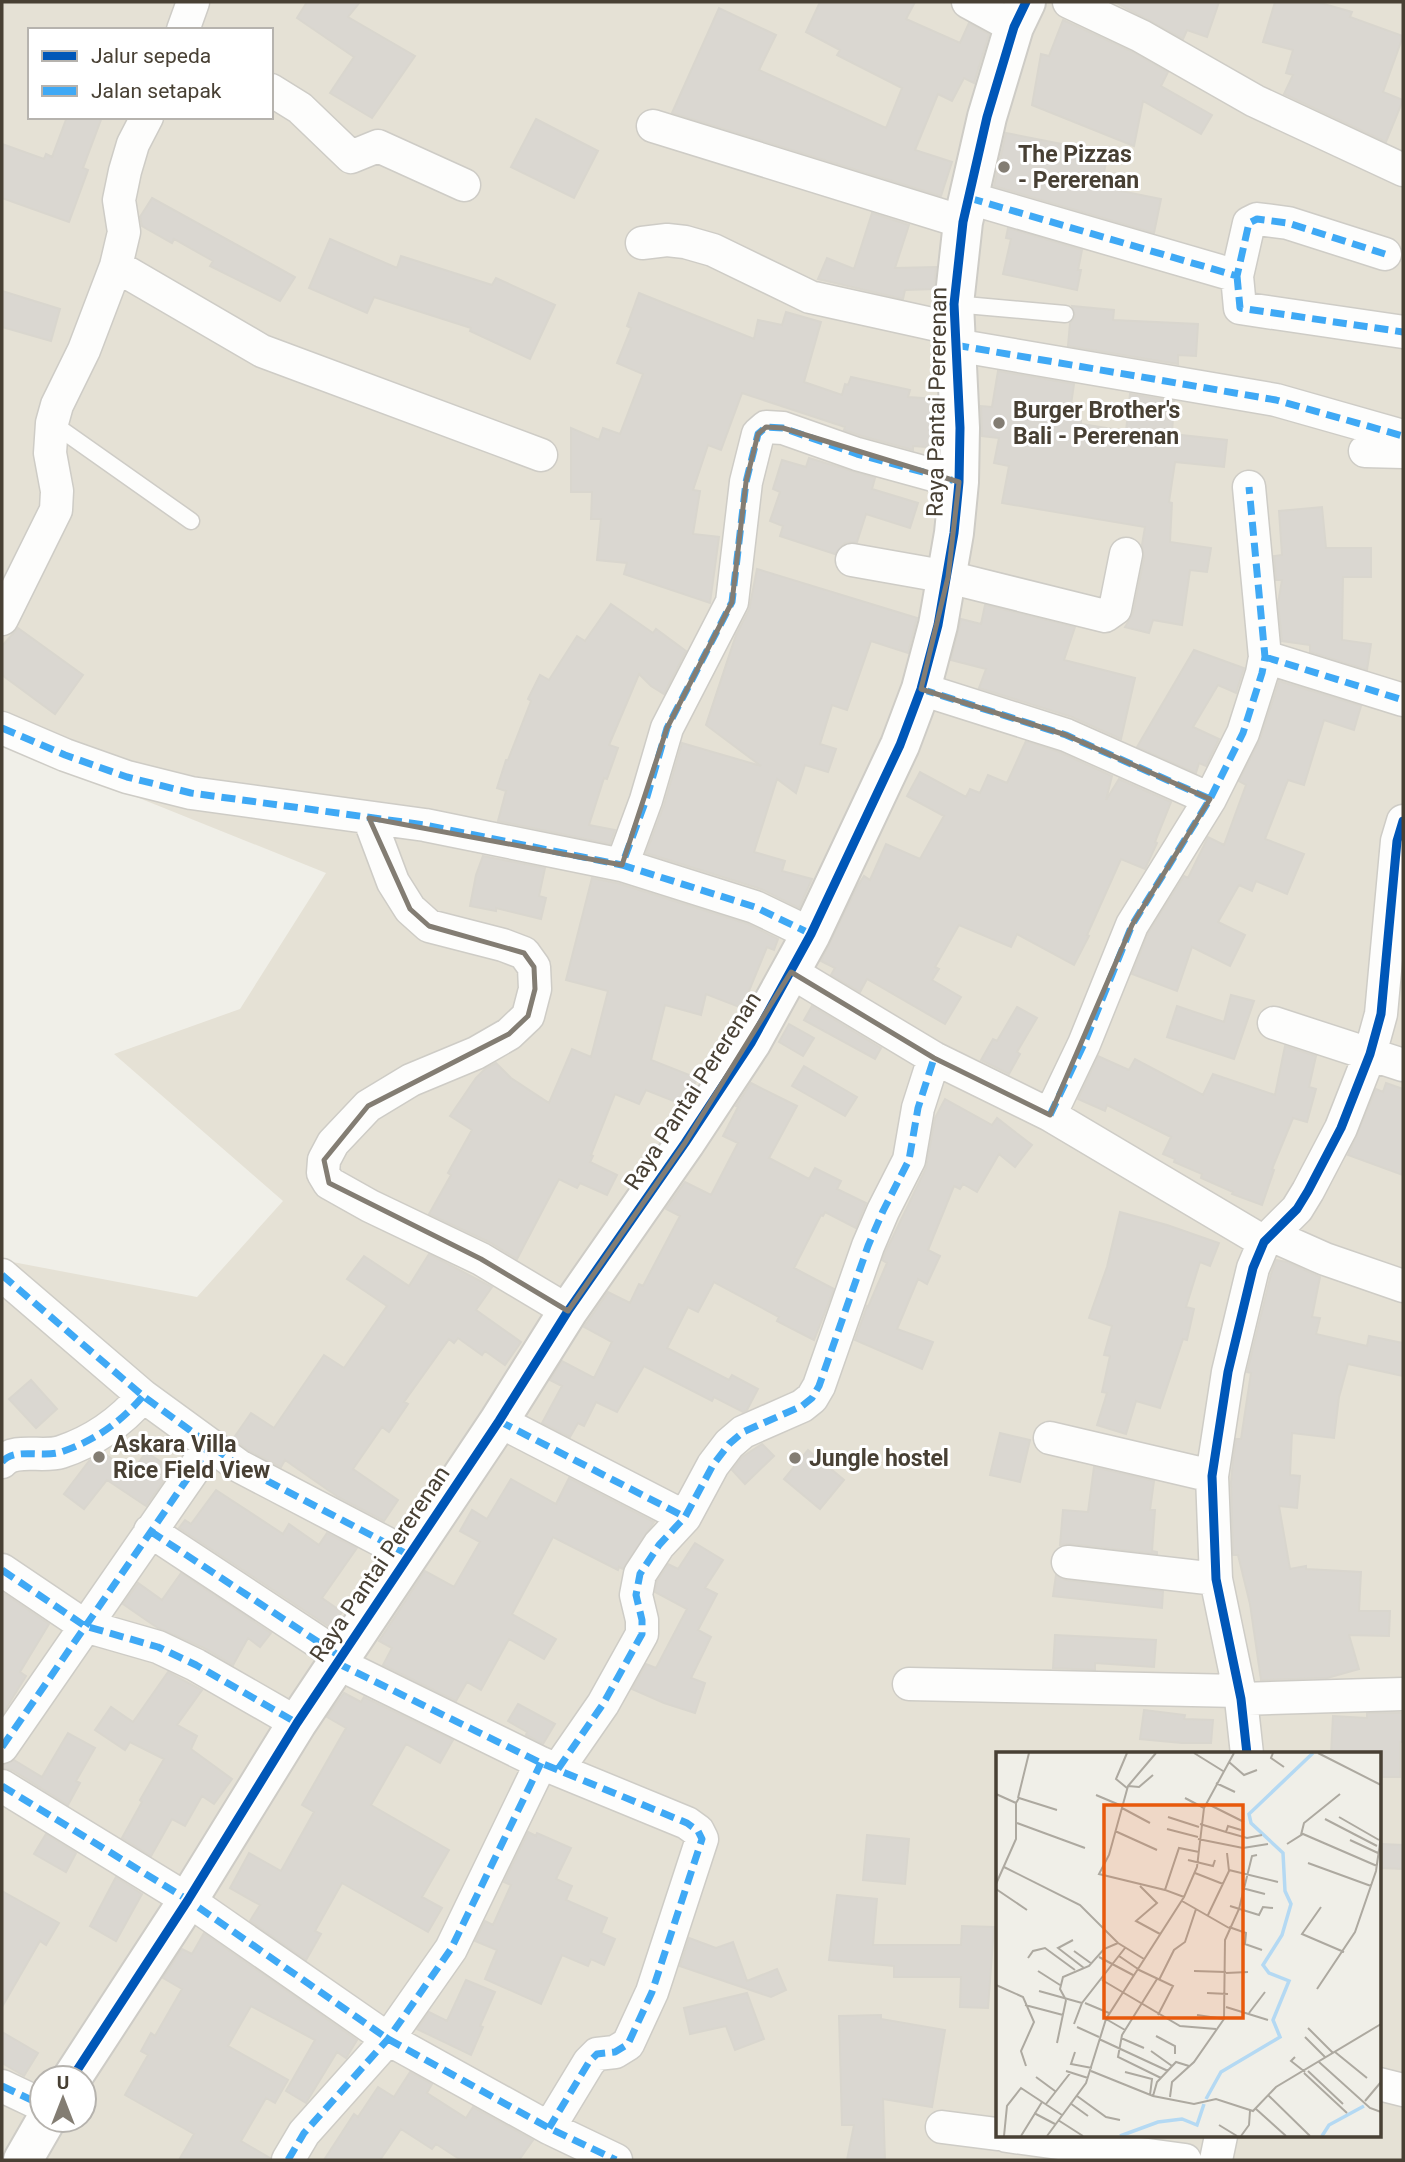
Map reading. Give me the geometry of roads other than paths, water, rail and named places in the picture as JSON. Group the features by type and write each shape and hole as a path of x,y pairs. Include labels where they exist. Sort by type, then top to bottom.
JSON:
{"street":[{"path":"968,2 1020,15"},
{"path":"1069,2 1141,36 1255,101 1403,170"},
{"name":"Raya Pantai Pererenan","path":"81,2064 188,1900 297,1723 499,1421 568,1311 751,1043 811,934 900,745 920,689 948,577 959,482 960,428 955,326 966,210 978,149 1020,15"},
{"path":"273,91 300,108 351,158 378,146 464,185"},
{"path":"2,619 56,510 57,491 50,453 52,423 57,405 84,350 116,266 124,232 119,200 133,144 146,119"},
{"path":"653,127 966,210 1189,260 1237,276"},
{"path":"1385,254 1288,223 1257,219 1250,223 1237,276 1240,308 1403,332"},
{"path":"642,243 667,240 685,242 713,250 810,297 955,326 1276,400 1403,436"},
{"path":"116,266 262,351 541,455"},
{"path":"622,865 646,800 667,728 732,602 746,482 758,434 766,427 783,428 857,454 959,482"},
{"path":"1365,451 1403,452"},
{"path":"1050,1115 1084,1044 1132,925 1210,799 1243,733 1265,657 1249,487"},
{"path":"852,559 948,577 1104,616 1115,609 1126,554"},
{"path":"1265,657 1403,700"},
{"path":"920,689 1066,735 1210,799"},
{"path":"2,728 65,755 127,777 191,793 425,825 622,865 755,907 811,934"},
{"path":"369,818 393,882 410,909 429,926 524,953 534,967 534,989 528,1016 509,1034 476,1054 411,1080 368,1106 333,1143 324,1160 323,1173 329,1183 370,1206 481,1259 568,1311"},
{"path":"1247,1752 1240,1695 1216,1579 1212,1476 1228,1372 1253,1268 1268,1238 1297,1209 1308,1191 1341,1128 1370,1054 1381,1014 1401,835"},
{"path":"791,972 934,1058 1050,1115 1268,1238 1403,1286"},
{"path":"1274,1023 1403,1065"},
{"path":"288,2160 304,2133 388,2039 451,1949 549,1766 603,1704 642,1634 642,1620 636,1595 640,1574 659,1545 685,1517 713,1465 729,1444 743,1432 802,1406 812,1398 819,1386 868,1246 909,1160 918,1108 934,1058"},
{"path":"2,1275 143,1396 210,1446 239,1466 409,1556"},
{"path":"2,1462 10,1455 59,1453 86,1441 109,1430 129,1413 143,1396"},
{"path":"499,1421 685,1517"},
{"path":"1050,1438 1212,1476"},
{"path":"2,1747 210,1446"},
{"path":"150,1531 339,1660 549,1766 687,1823 698,1831 702,1839 652,1992 628,2044 615,2052 597,2054 589,2062 549,2128"},
{"path":"1068,1562 1216,1579"},
{"path":"2,1570 85,1626 158,1647 297,1723"},
{"path":"909,1684 1240,1695 1403,1695"},
{"path":"2,1786 188,1900 388,2039 549,2128 616,2160"},
{"path":"1380,2084 1403,2091"},
{"path":"2,2086 28,2098"},
{"path":"942,2127 996,2134"},
{"path":"23,2160 38,2134"},
{"path":"1022,2138 1185,2160"},
{"path":"1216,2160 1221,2138"}],"lane":[{"path":"955,326 1065,314"},
{"path":"52,423 191,521"}],"place":[{"name":"The Pizzas - Pererenan","path":"1004,167"},
{"name":"Burger Brother's Bali - Pererenan","path":"999,423"},
{"name":"Askara Villa Rice Field View","path":"99,1457"},
{"name":"Jungle hostel","path":"795,1458"}]}
